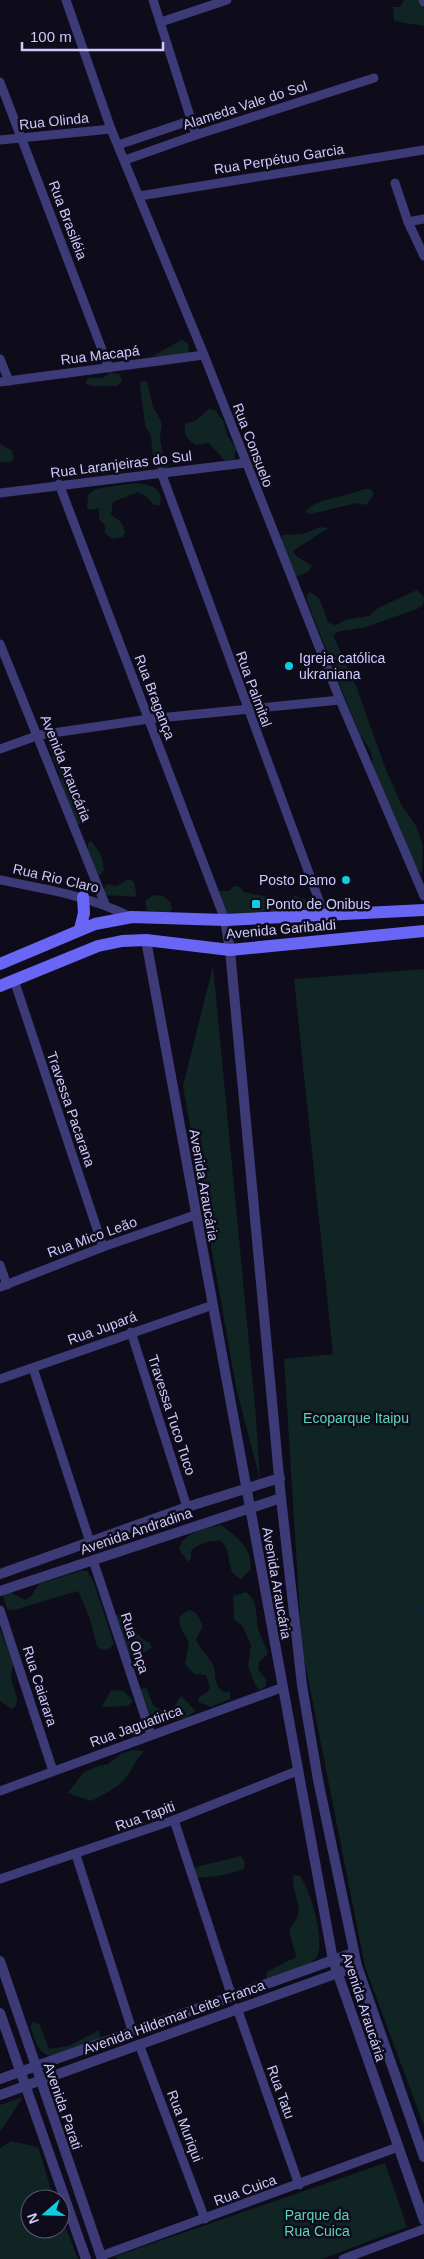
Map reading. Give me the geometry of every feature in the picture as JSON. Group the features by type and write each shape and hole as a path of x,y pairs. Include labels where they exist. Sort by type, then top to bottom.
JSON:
{"main road":[{"path":"80,929 84,913 83,897"},
{"name":"Avenida Garibaldi","path":"0,964 80,929 132,917 225,920 424,910"},
{"path":"146,940 149,925 156,917"},
{"name":"Avenida Garibaldi","path":"0,986 98,946 122,941 146,940 230,950 424,931"}],"street":[{"name":"Rua Consuelo","path":"66,0 111,129 204,355 340,700 424,896"},
{"path":"153,0 196,134"},
{"path":"161,22 227,0"},
{"name":"Alameda Vale do Sol","path":"125,160 196,134 374,78"},
{"name":"Rua Brasiléia","path":"0,82 109,368"},
{"name":"Alameda Vale do Sol","path":"118,145 192,120"},
{"name":"Rua Olinda","path":"0,140 111,129"},
{"name":"Rua Perpétuo Garcia","path":"140,196 424,150"},
{"path":"395,183 408,222 424,256"},
{"path":"408,222 424,219"},
{"name":"Rua Macapá","path":"4,381 204,355"},
{"path":"0,359 4,381"},
{"name":"Rua Laranjeiras do Sul","path":"0,493 59,484 245,463"},
{"name":"Rua Palmital","path":"161,472 324,914"},
{"name":"Rua Bragança","path":"59,484 225,920"},
{"name":"Avenida Araucária","path":"0,644 39,735 105,904"},
{"path":"0,749 39,735 149,719 340,700"},
{"name":"Rua Rio Claro","path":"0,880 83,897 105,904 132,917"},
{"name":"Avenida Araucária","path":"225,920 230,950 281,1498 302,1685 318,1780 353,1953 424,2157"},
{"name":"Avenida Araucária","path":"146,940 332,1960 424,2220"},
{"name":"Travessa Pacarana","path":"14,980 103,1247"},
{"name":"Rua Mico Leão","path":"3,1286 103,1247 195,1215"},
{"path":"0,1265 3,1286"},
{"name":"Rua Jupará","path":"0,1379 213,1304"},
{"name":"Travessa Tuco Tuco","path":"130,1332 187,1507"},
{"path":"33,1368 90,1542"},
{"name":"Avenida Andradina","path":"0,1574 187,1507 280,1478"},
{"name":"Avenida Andradina","path":"0,1591 249,1507 281,1498"},
{"name":"Rua Onça","path":"93,1560 151,1735"},
{"name":"Rua Caiarara","path":"0,1610 53,1771"},
{"name":"Rua Jaguatirica","path":"0,1791 281,1688"},
{"name":"Rua Tapiti","path":"0,1880 174,1820 297,1771"},
{"path":"174,1820 232,1997"},
{"path":"76,1855 133,2033"},
{"name":"Avenida Hildemar Leite Franca","path":"0,2079 353,1953"},
{"name":"Avenida Parati","path":"0,1961 34,2067 101,2257"},
{"name":"Avenida Hildemar Leite Franca","path":"0,2095 357,1966"},
{"name":"Rua Tatu","path":"237,2008 299,2185"},
{"path":"0,2013 19,2072 86,2259"},
{"name":"Rua Muriqui","path":"139,2044 205,2219"},
{"name":"Rua Cuica","path":"101,2257 398,2147"},
{"path":"343,2259 424,2229"}],"green space":[{"path":"404,0 421,0 424,9 424,26 394,20 393,7 400,7"},
{"path":"182,340 188,343 189,353 175,356 152,356"},
{"path":"111,373 120,374 122,381 117,386 91,386 85,383 88,378 102,378"},
{"path":"147,381 153,407 162,423 160,438 163,457 169,464 166,469 154,468 151,436 145,425 140,386 140,382"},
{"path":"209,409 215,410 224,422 227,435 236,449 234,459 225,461 209,443 196,445 186,436 186,423 195,421"},
{"path":"0,444 11,450 14,456 11,462 0,462"},
{"path":"135,483 156,489 161,496 160,505 154,505 146,496 138,492 113,502 111,515 121,522 125,531 123,537 113,539 105,533 105,526 99,518 99,508 90,510 87,508 88,495 95,489"},
{"path":"370,489 374,494 366,505 357,503 311,514 305,512 309,507 323,501"},
{"path":"321,527 328,528 293,551 296,556 312,566 308,572 296,577 283,551 282,535 302,534"},
{"path":"417,590 424,597 423,605 417,609 363,628 340,631 333,635 356,686 386,770 401,804 416,826 423,846 422,874 414,867 374,772 371,752 359,732 306,598 309,592 314,594 320,601 329,623 335,625 348,619 369,616 378,608"},
{"path":"58,749 64,769 76,796 83,824 77,824 66,800 59,772 52,757 52,750"},
{"path":"91,841 101,854 104,870 98,877 88,853 88,843"},
{"path":"129,879 134,882 137,897 104,895 103,889 107,884 116,886"},
{"path":"234,886 240,887 244,892 282,900 295,896 314,902 312,909 307,913 225,914 216,891 229,891"},
{"path":"153,895 163,896 170,902 172,908 169,914 147,911 145,901"},
{"path":"213,966 256,1417 260,1480 236,1387 183,1086"},
{"name":"Ecoparque Itaipu","path":"424,969 424,2126 365,1967 302,1648 284,1359 333,1354 294,979"},
{"path":"221,1525 238,1539 247,1550 251,1563 250,1570 241,1579 232,1571 227,1550 221,1541 197,1546 191,1551 191,1558 188,1562 179,1549 181,1543 190,1535 202,1529"},
{"path":"80,1571 87,1571 94,1583 114,1644 109,1649 102,1650 97,1646 89,1616 78,1591 14,1610 7,1609 3,1595 8,1591 25,1600 31,1596 39,1584"},
{"path":"246,1592 255,1604 258,1628 268,1654 259,1662 258,1669 266,1680 266,1686 260,1690 255,1685 248,1666 251,1645 243,1627 234,1619 233,1596"},
{"path":"190,1610 196,1613 203,1626 196,1639 212,1663 217,1684 223,1692 230,1692 230,1699 211,1707 198,1702 200,1696 210,1688 206,1675 194,1674 185,1664 189,1642 179,1620 184,1613"},
{"path":"122,1614 130,1620 137,1633 149,1642 152,1648 135,1657 129,1655 115,1615"},
{"path":"0,1629 13,1663 11,1678 17,1698 16,1705 12,1709 0,1701"},
{"path":"146,1688 154,1706 160,1710 173,1708 181,1696 196,1711 185,1718 158,1721 147,1712 140,1689"},
{"path":"111,1690 124,1691 133,1701 128,1706 102,1707"},
{"path":"132,1750 144,1751 125,1779 111,1790 91,1801 68,1793 83,1773 95,1767 108,1764 121,1754"},
{"path":"241,1856 245,1862 244,1869 227,1874 196,1878 194,1873 196,1867"},
{"path":"293,1875 300,1876 308,1892 316,1917 320,1941 319,1951 313,1961 300,1968 266,1978 267,1972 296,1957 289,1930 295,1922 299,1909 293,1884"},
{"path":"33,2022 39,2024 49,2049 68,2046 100,2030 100,2037 97,2043 52,2056 47,2055 40,2050 35,2041 30,2027"},
{"path":"23,2097 0,2132 0,2105"},
{"path":"11,2141 38,2147 51,2189 20,2189 20,2239 70,2239 78,2259 0,2259 0,2148"},
{"name":"Parque da Rua Cuica","path":"385,2163 407,2227 322,2259 117,2259 116,2256"}],"waterway":[{"path":"417,1609 424,1613"}],"place":[{"name":"Igreja católica ukraniana","path":"289,666"},
{"name":"Posto Damo","path":"346,880"},
{"name":"Ponto de Onibus","path":"256,904"}]}
